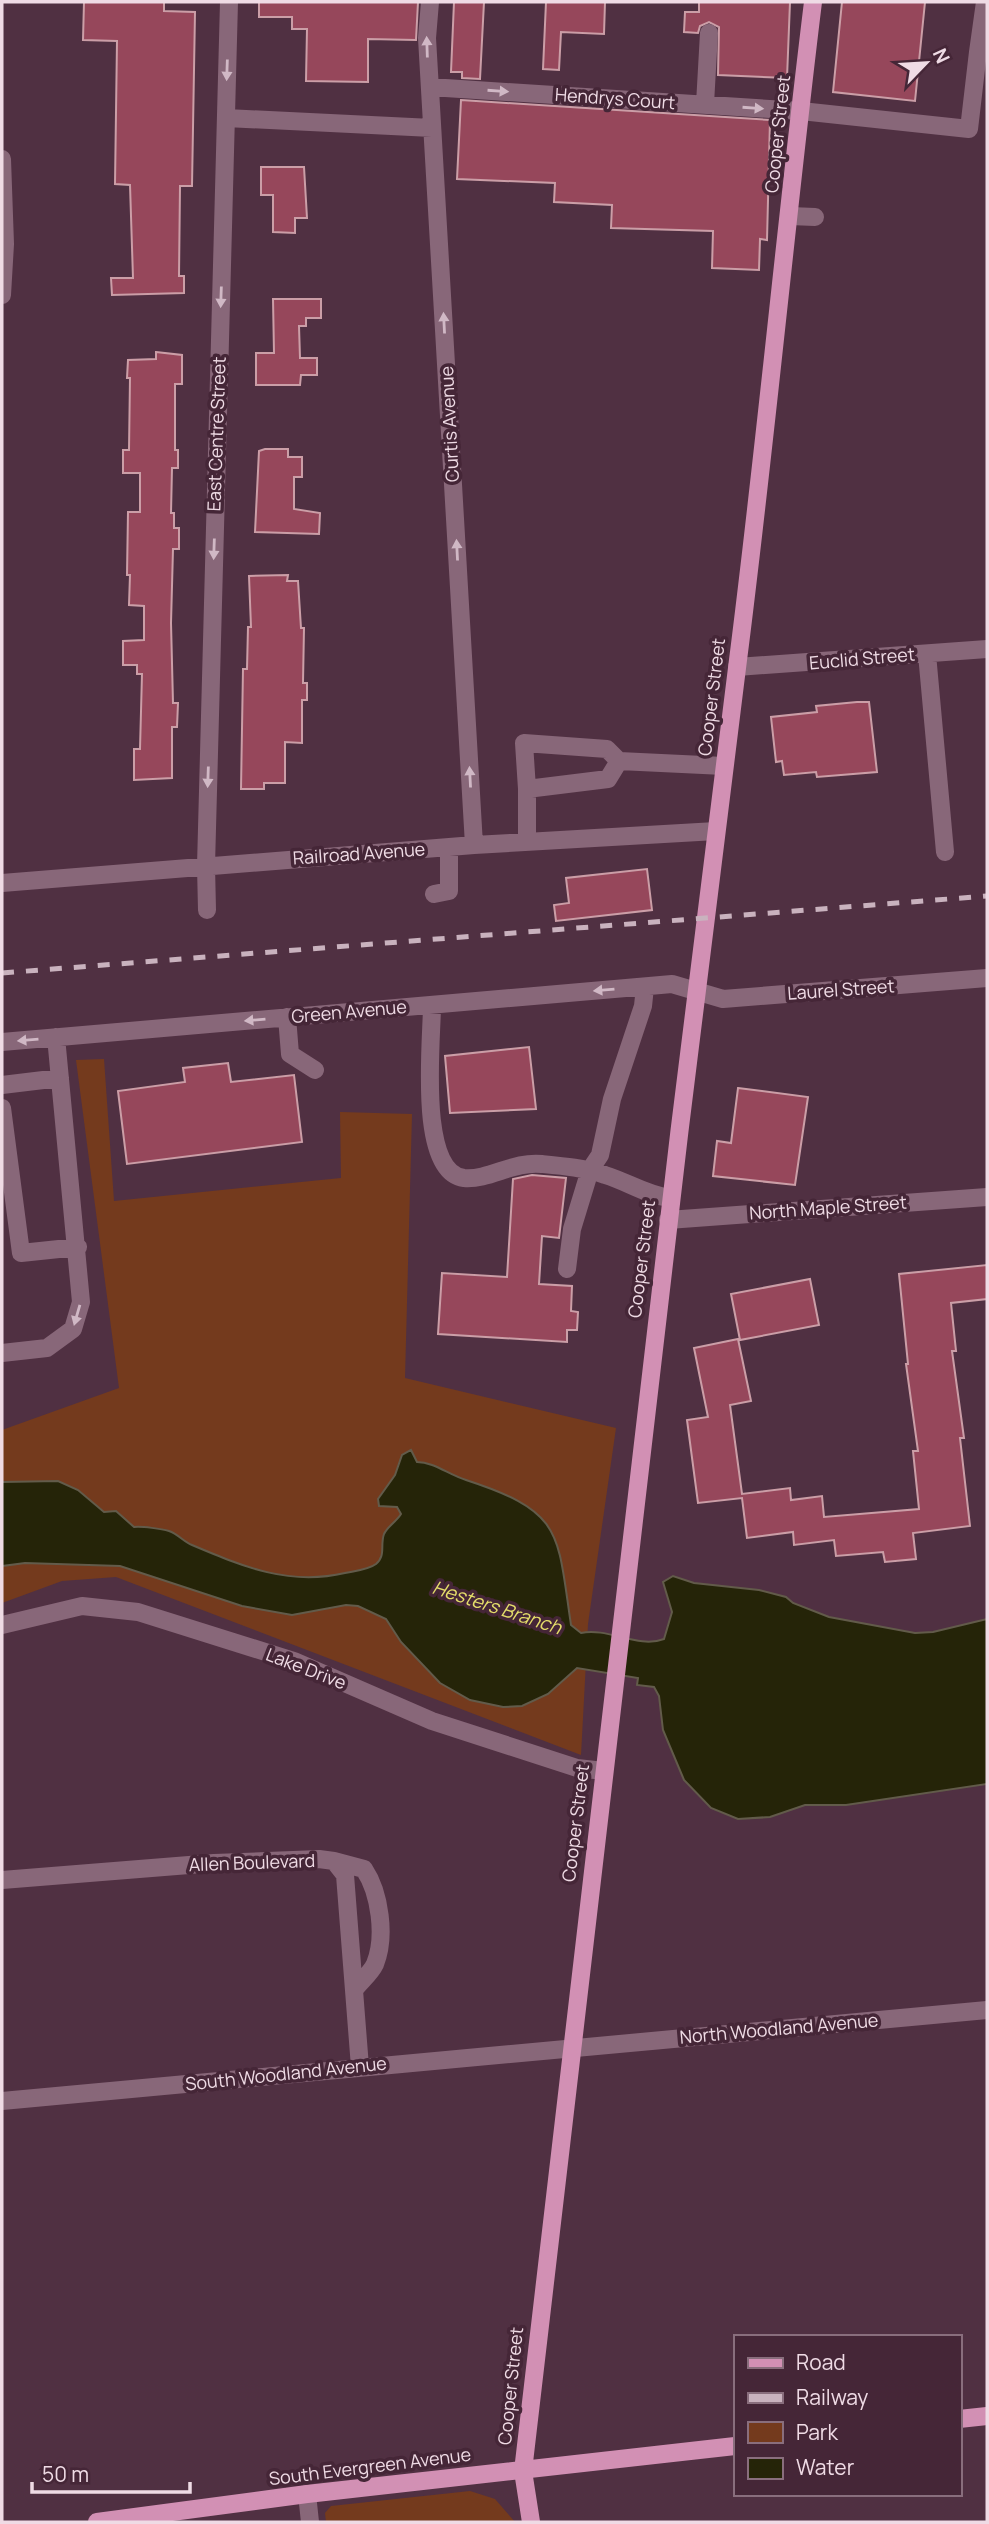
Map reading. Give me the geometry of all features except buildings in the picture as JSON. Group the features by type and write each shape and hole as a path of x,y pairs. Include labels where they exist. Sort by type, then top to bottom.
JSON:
{"main road":[{"name":"Cooper Street","path":"531,2522 523,2471 570,2047 604,1771 612,1676 737,667 813,2"},
{"path":"961,2419 987,2416"},
{"name":"South Evergreen Avenue","path":"97,2522 307,2494 734,2446"}],"street":[{"name":"East Centre Street","path":"207,910 229,2"},
{"name":"Curtis Avenue","path":"430,2 427,38 474,845"},
{"path":"982,52 986,10"},
{"path":"705,104 709,33"},
{"name":"Hendrys Court","path":"430,87 801,111 969,129 982,52"},
{"path":"226,118 432,128"},
{"path":"2,159 5,244 2,295"},
{"path":"790,216 815,216"},
{"name":"Euclid Street","path":"737,667 987,649"},
{"path":"927,654 945,852"},
{"path":"527,842 524,743 607,749 619,761 724,766"},
{"path":"527,789 608,779 619,761"},
{"name":"Railroad Avenue","path":"2,883 474,845 716,831"},
{"path":"434,894 449,891 449,847"},
{"name":"Laurel Street","path":"695,991 723,999 987,978"},
{"name":"Green Avenue","path":"2,1042 672,984 695,991"},
{"path":"567,1269 572,1229 590,1170 600,1155 612,1099 643,1006 645,987"},
{"path":"432,1005 432,1132 445,1168 456,1177 484,1176 514,1165 539,1163 590,1170 656,1196 670,1198"},
{"path":"288,1017 290,1054 315,1070"},
{"path":"2,1353 47,1348 74,1329 81,1302 78,1247 56,1037"},
{"path":"2,1085 61,1078"},
{"path":"2,1108 21,1253 78,1247"},
{"name":"North Maple Street","path":"668,1220 987,1197"},
{"name":"Lake Drive","path":"2,1625 82,1606 138,1612 294,1661 432,1721 578,1768 604,1771"},
{"name":"Allen Boulevard","path":"2,1880 214,1863 318,1859 334,1861 345,1875 360,2067"},
{"path":"334,1861 364,1869 374,1885 381,1923 375,1965 354,1990"},
{"name":"North Woodland Avenue","path":"570,2047 987,2010"},
{"name":"South Woodland Avenue","path":"2,2101 570,2047"},
{"path":"307,2494 310,2522"}],"green space":[{"path":"104,1059 114,1201 341,1178 340,1112 412,1114 405,1378 616,1428 588,1624 581,1755 116,1577 62,1581 2,1603 2,1430 119,1388 76,1060"},
{"path":"470,2491 495,2499 515,2522 326,2522 325,2513 331,2506"}],"water":[{"name":"Hesters Branch","path":"411,1450 417,1462 429,1464 498,1492 522,1503 539,1515 550,1530 557,1547 571,1625 581,1633 602,1633 644,1641 664,1639 672,1612 663,1582 673,1576 694,1583 759,1590 786,1597 793,1603 829,1617 915,1633 933,1632 987,1619 987,1784 846,1805 805,1805 770,1817 738,1819 711,1808 684,1780 663,1730 659,1696 654,1687 637,1685 638,1678 577,1668 548,1694 522,1706 503,1707 470,1700 440,1683 401,1642 386,1619 358,1606 346,1605 292,1615 242,1606 120,1566 25,1563 2,1566 2,1482 58,1481 78,1490 104,1512 116,1511 134,1527 169,1531 192,1545 248,1567 286,1576 305,1577 365,1569 379,1561 384,1534 401,1514 397,1507 379,1506 378,1499 395,1475 402,1455"}],"railway":[{"path":"2,973 987,896"}]}
